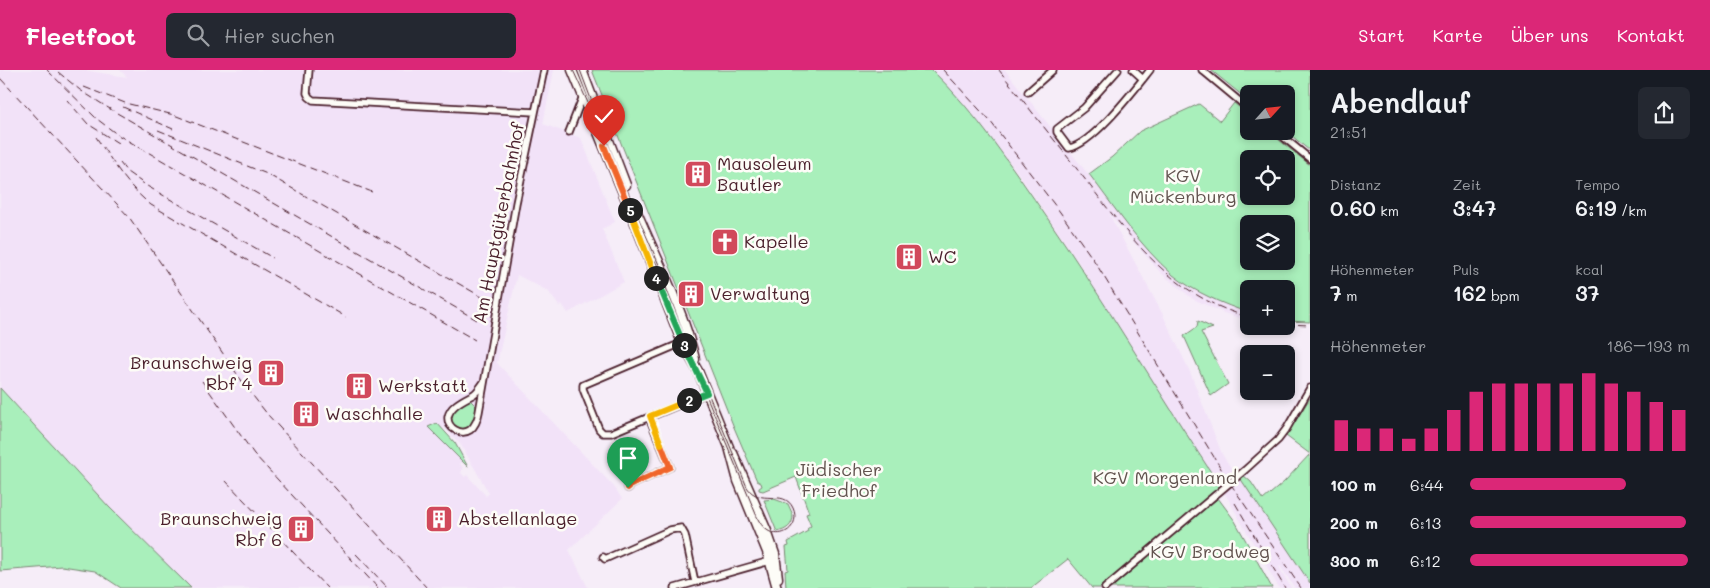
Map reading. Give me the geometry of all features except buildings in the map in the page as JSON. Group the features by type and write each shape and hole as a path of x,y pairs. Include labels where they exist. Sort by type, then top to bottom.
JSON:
{"main road":[{"path":"572,70 660,289 686,341 729,447 738,481 775,569 778,586"},
{"path":"582,70 633,205 669,285 686,341"},
{"path":"660,289 669,285"},
{"path":"729,447 758,508 772,546 776,560 778,586"},
{"path":"770,559 772,546"}],"street":[{"path":"309,70 307,93 313,100 536,112"},
{"path":"537,70 544,71"},
{"path":"1028,92 1053,70"},
{"path":"1118,70 1084,108 1057,129 1057,132 1069,148 1075,146 1104,124 1150,70"},
{"path":"1133,70 1143,79"},
{"path":"1202,70 1240,102"},
{"name":"Am Hauptgüterbahnhof","path":"484,382 476,393 463,399 449,414 450,424 456,430 464,432 471,429 477,420 480,410 516,203 544,71"},
{"path":"569,132 583,96"},
{"path":"1287,140 1310,159"},
{"path":"686,341 586,382 583,385 583,389 600,430 606,434 707,393"},
{"path":"1105,588 1278,440 1310,388"},
{"path":"463,399 475,400 480,410"},
{"path":"628,488 670,467 650,416"},
{"path":"603,557 604,559 670,530 682,528 695,582"},
{"path":"675,588 770,559"}],"shaded area":[{"path":"0,70 82,70 127,77 120,70 554,70 543,124 581,138 615,222 602,229 624,282 568,313 562,304 559,306 548,291 517,275 497,363 615,488 622,499 569,550 588,588 190,588 109,507 0,388","holes":["444,427 461,445 489,493 486,496 467,475 465,477 461,473 463,468 460,464 464,460 457,445 443,430"]},
{"path":"932,70 1005,70 1143,243 1174,275 1201,292 1240,310 1240,318 1193,299 1161,273 1109,214 1162,313 1190,372 1222,454 1235,474 1220,486 1168,408 1081,266 1018,173 966,106"},
{"path":"1240,478 1310,583 1310,588 1295,588 1280,566 1291,588 1279,588 1224,492"}],"green space":[{"name":"Jüdischer Friedhof","path":"592,70 932,70 979,123 1035,199 1220,486 1100,588 1092,588 1068,559 1031,588 786,588 785,571 788,570 786,547 789,546 788,542 808,531 807,529 811,526 806,514 809,513 796,477 763,491 759,490 762,486 761,483 757,481 733,425"},
{"path":"1211,70 1310,70 1310,151 1295,138 1295,85 1240,85 1240,94"},
{"name":"KGV Mückenburg","path":"1234,103 1240,108 1240,140 1279,140 1291,150 1240,150 1240,205 1295,205 1295,153 1310,165 1310,322 1295,321 1295,280 1240,280 1240,310 1209,297 1181,281 1150,252 1089,174 1112,157 1140,131 1199,104 1220,121"},
{"path":"1198,321 1213,328 1201,332 1228,384 1211,396 1184,336 1197,327"},
{"path":"0,388 109,507 191,588 121,588 95,571 62,566 0,571"},
{"path":"1310,398 1310,454 1286,436"},
{"path":"470,400 476,406 475,417 471,425 466,428 455,426 452,416 463,403"},
{"path":"437,423 455,443 468,467 428,427"},
{"name":"KGV Morgenland","path":"1310,454 1310,583 1240,478 1243,475 1251,482 1263,500 1284,482"},
{"name":"KGV Brodweg","path":"1218,498 1235,521 1272,588 1111,588"},
{"path":"774,499 788,504 793,515 792,522 788,527 777,532 764,500"}],"tram line":[{"path":"573,70 594,116 634,216 657,265 668,304 758,519 771,532 778,534 784,532 790,529 794,523 793,508 784,499 758,496 747,487 671,304 660,267 622,181 580,70"}],"railway":[{"path":"47,70 97,119 118,135 475,340"},
{"path":"943,70 990,121 1060,212 1095,262 1228,480 1301,588"},
{"path":"999,70 1136,243 1175,280 1197,295 1222,308 1240,314"},
{"path":"58,72 80,90 110,109 477,320"},
{"path":"0,78 129,217 246,387 268,415 427,588"},
{"path":"84,87 125,103 174,115 372,192"},
{"path":"67,100 88,124 118,143"},
{"path":"123,107 173,129"},
{"path":"158,130 267,174 482,297"},
{"path":"96,137 128,182 151,205 346,317"},
{"path":"120,163 127,172 147,186 273,258"},
{"path":"1295,324 1310,325"},
{"path":"202,381 254,454 378,588"},
{"path":"225,480 327,588"},
{"path":"1235,503 1285,588"},
{"path":"356,554 388,588"}],"place":[{"name":"Mausoleum Bautler","path":"698,174"},
{"name":"Kapelle","path":"725,242"},
{"name":"WC","path":"909,257"},
{"name":"Verwaltung","path":"691,294"},
{"name":"Braunschweig Rbf 4","path":"271,373"},
{"name":"Werkstatt","path":"359,386"},
{"name":"Waschhalle","path":"306,414"},
{"name":"Abstellanlage","path":"439,519"},
{"name":"Braunschweig Rbf 6","path":"301,529"}],"route":[{"path":"604,146 682,343 698,371 707,393 650,416 670,467 628,488"}]}
